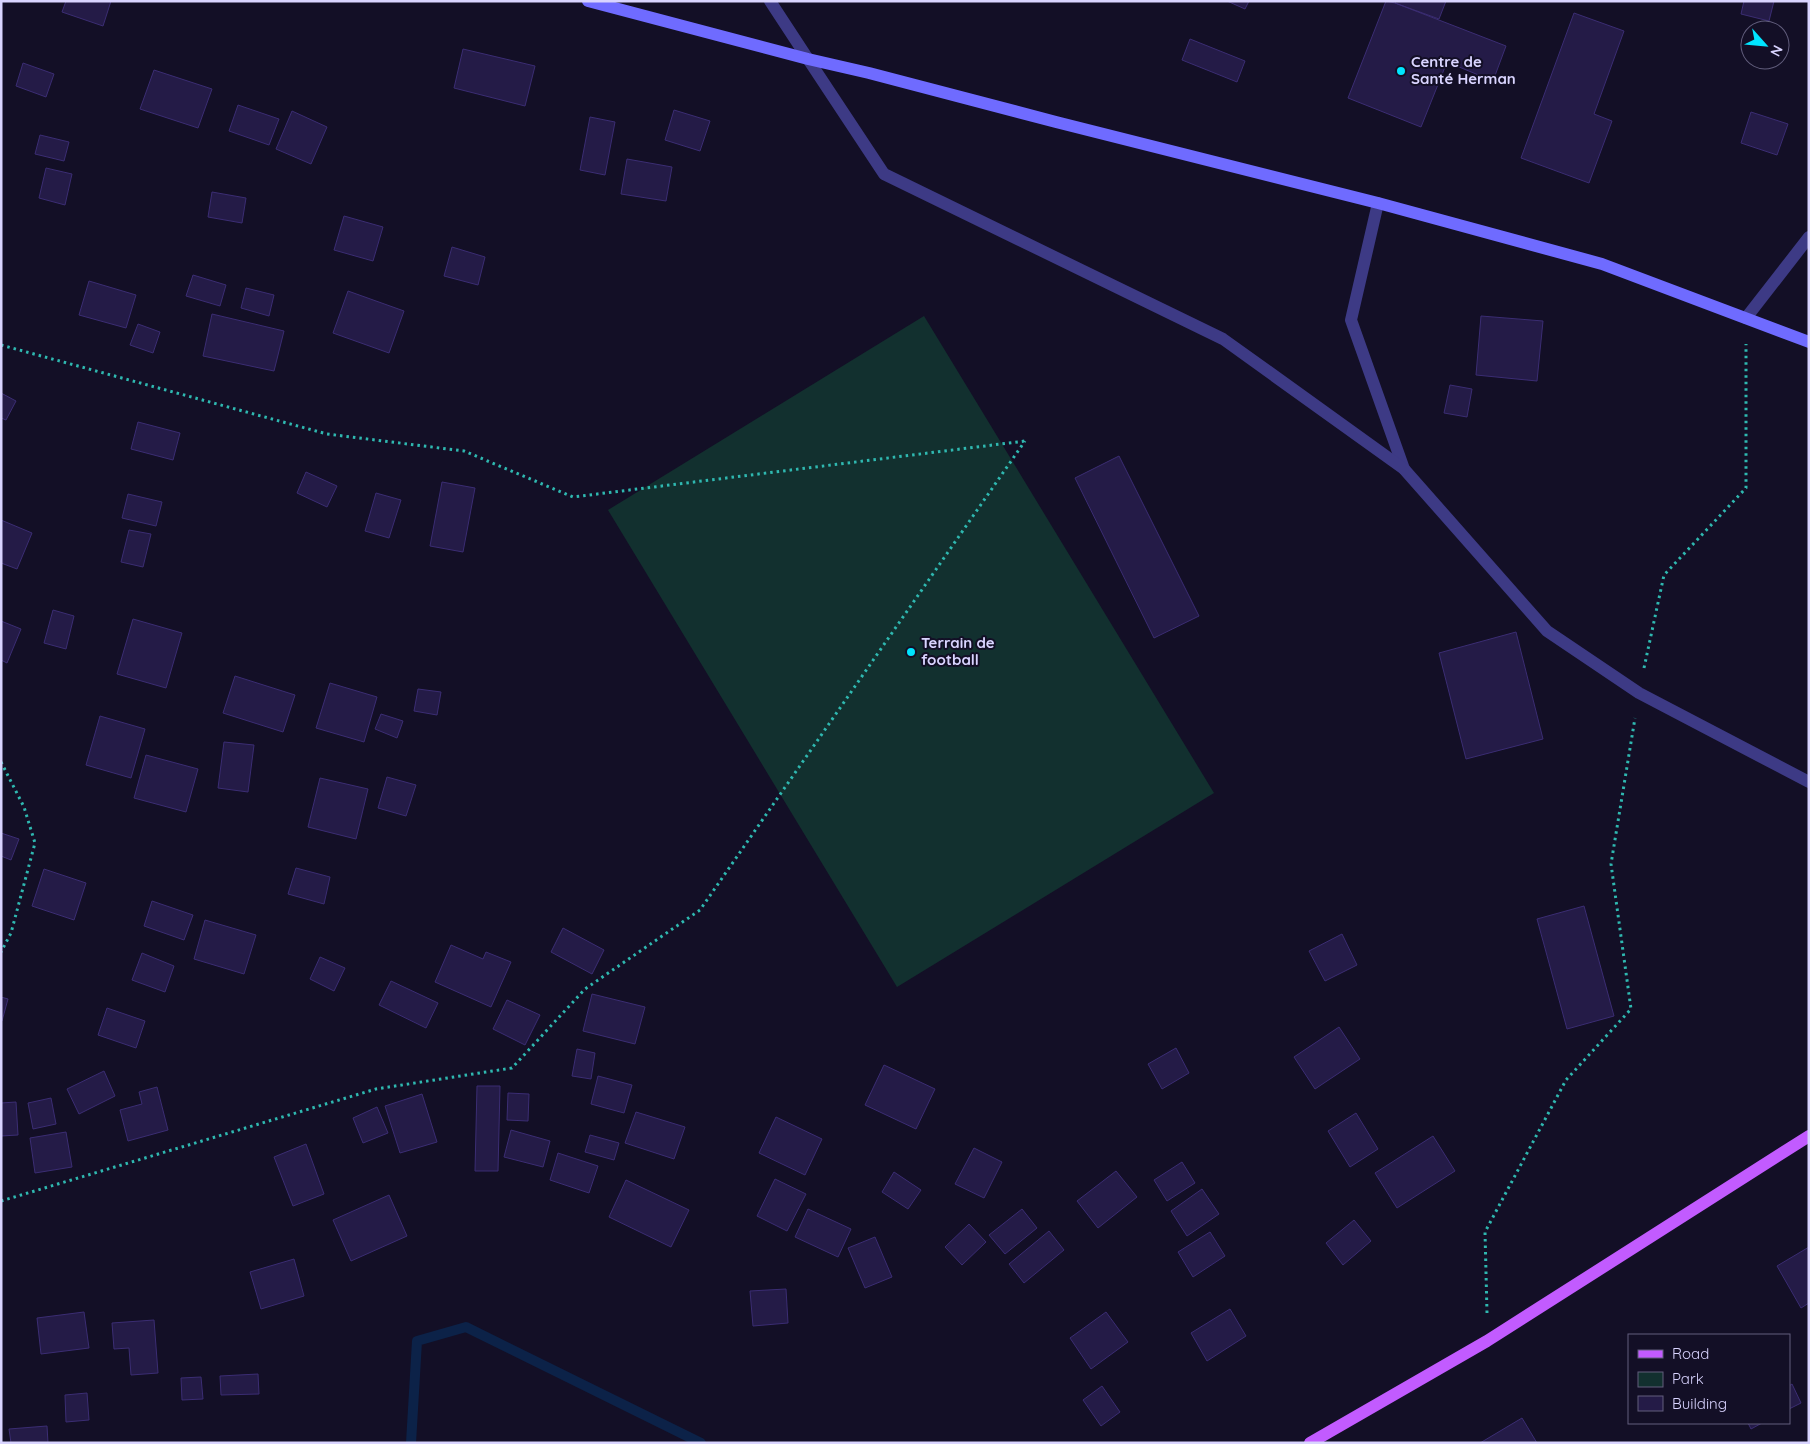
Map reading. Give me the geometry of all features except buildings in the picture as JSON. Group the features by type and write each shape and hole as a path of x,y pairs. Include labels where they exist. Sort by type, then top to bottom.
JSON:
{"main road":[{"path":"588,1 808,59 1378,203 1602,264 1809,342"},
{"path":"1310,1443 1487,1341 1809,1136"}],"street":[{"path":"770,1 884,174 1222,339 1404,469 1546,631 1639,694 1809,782"},
{"path":"1378,203 1351,320 1404,469"},
{"path":"1746,318 1809,237"}],"path":[{"path":"1487,1341 1485,1232 1566,1080 1631,1009 1611,864 1639,694 1664,575 1746,488 1746,318"},
{"path":"1,345 328,434 464,451 573,497 1025,441 700,910 585,989 512,1068 376,1088 1,1200"},
{"path":"1,762 24,807 35,844 11,933 1,952"}],"green space":[{"name":"Terrain de football","path":"924,316 1214,793 897,987 608,510"}],"waterway":[{"path":"411,1443 417,1341 466,1327 701,1443"}],"place":[{"name":"Centre de Santé Herman","path":"1401,71"},
{"name":"Terrain de football","path":"911,652"}]}
